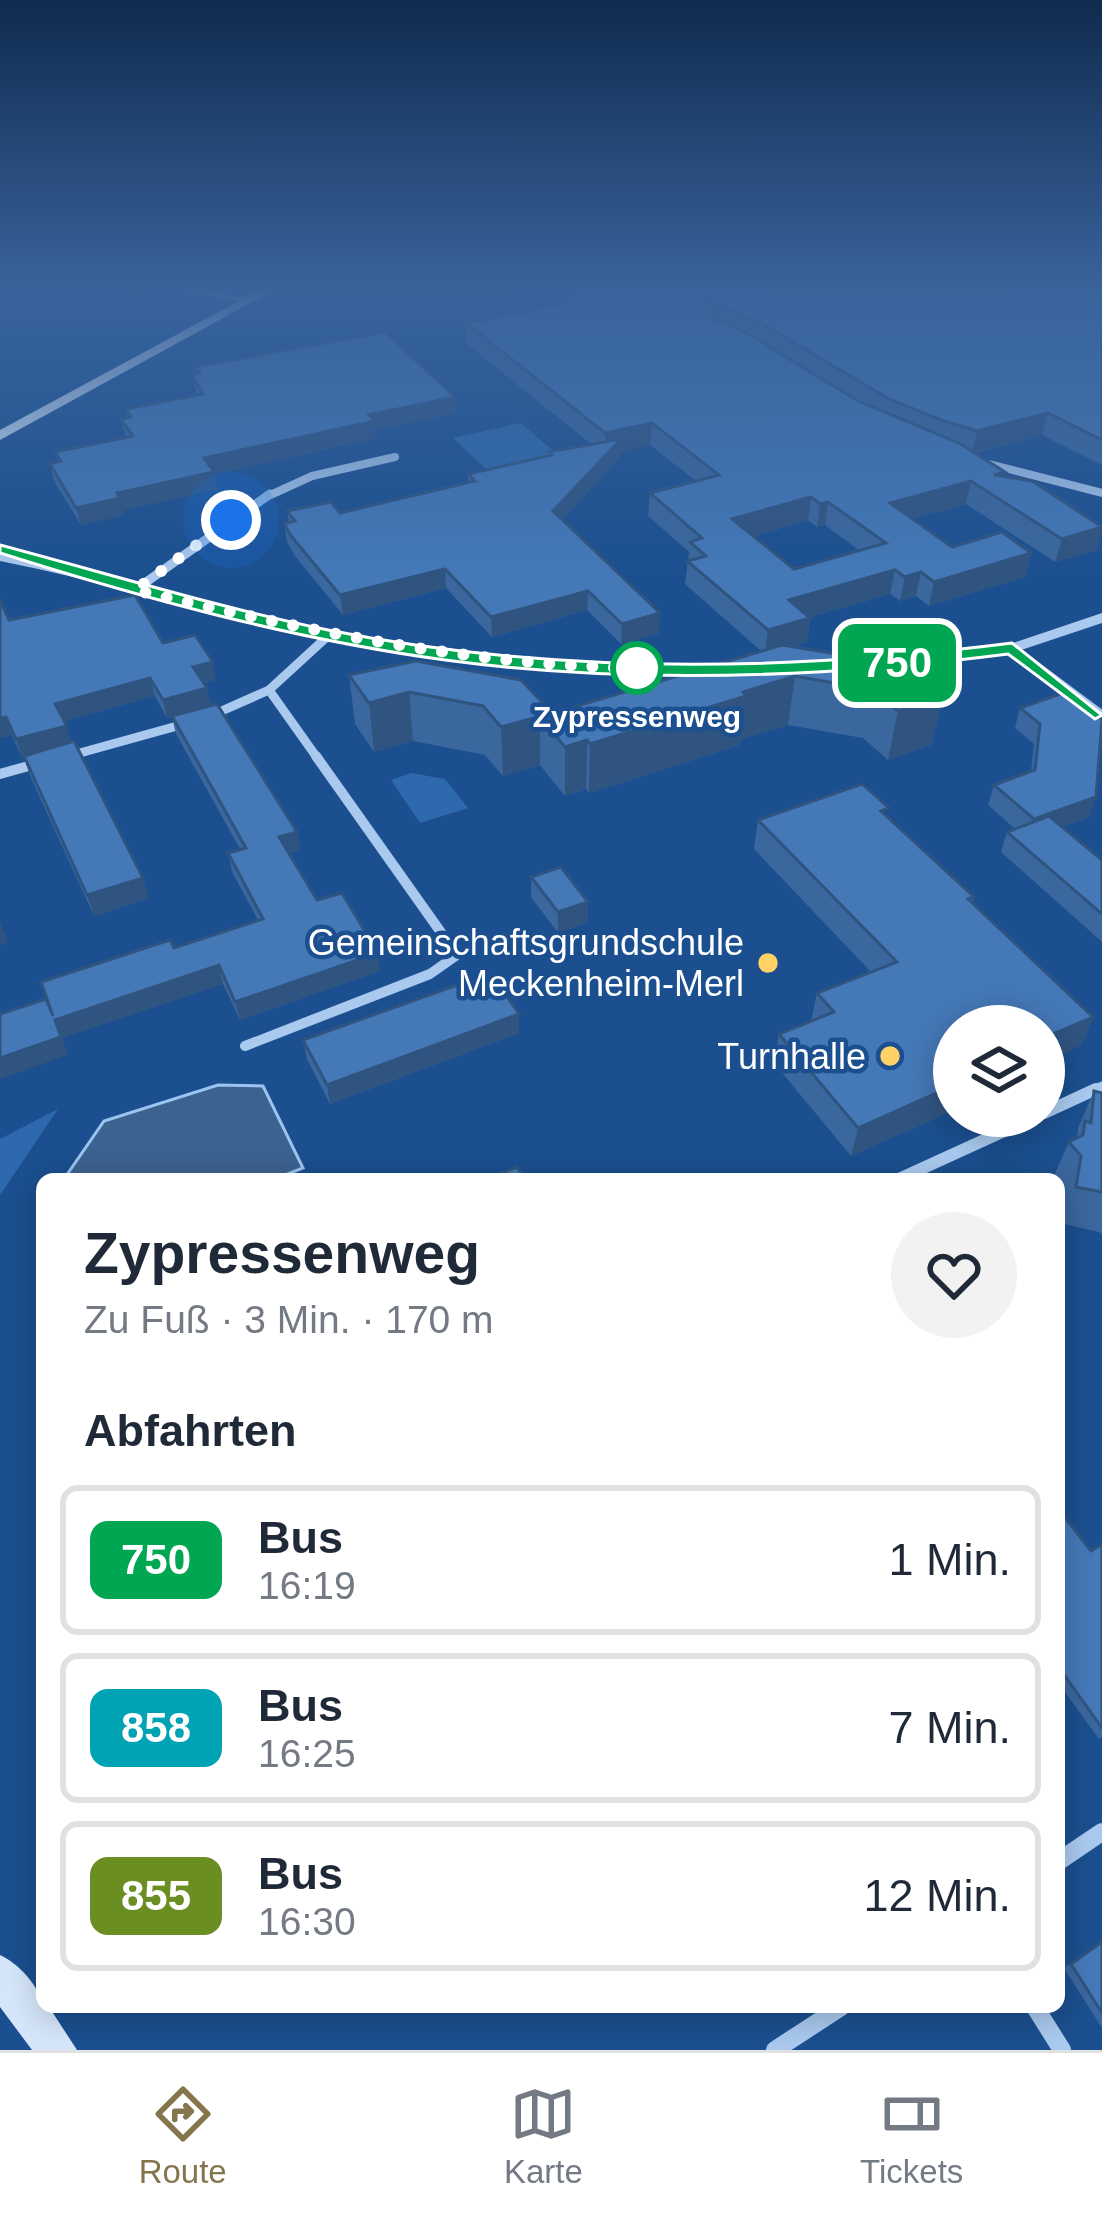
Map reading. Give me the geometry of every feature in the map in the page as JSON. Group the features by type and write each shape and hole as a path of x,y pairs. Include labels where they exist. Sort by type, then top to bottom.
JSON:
{"main road":[{"path":"0,436 89,385"},
{"path":"0,451 115,385"},
{"path":"0,1975 57,2050"}],"street":[{"path":"135,590 270,494 312,476 395,457"},
{"path":"970,459 1102,493"},
{"path":"0,553 329,635 447,655 571,666 744,669"},
{"path":"855,667 1012,648 1102,618"},
{"path":"0,774 213,716 268,690 329,635"},
{"path":"1012,648 1102,716"},
{"path":"245,1046 430,974 458,956 268,690"},
{"path":"1065,1104 1102,1086"},
{"path":"1087,1094 1102,1100"},
{"path":"912,1173 991,1137"},
{"path":"1065,1858 1102,1832"},
{"path":"775,2050 832,2013"},
{"path":"1039,2013 1062,2050"}],"shaded area":[{"path":"521,423 559,456 489,472 453,438"},
{"path":"411,773 445,779 468,808 420,823 391,780"},
{"path":"218,1085 263,1086 303,1168 290,1173 68,1173 104,1121"},
{"path":"58,1109 0,1195 0,1139"}],"building":[{"path":"198,385 442,385 455,397 369,415 375,421 204,458 214,472 117,493 120,498 76,508 50,464 61,461 55,452 133,436 121,419 131,417 126,409 203,394"},
{"path":"544,385 831,385 858,401 959,443 1005,472 994,475 1032,481 1102,527 1062,539 971,481 890,503 952,547 1002,532 1031,553 934,582 921,572 905,577 895,570 789,600 810,618 768,630 687,561 706,556 690,542 702,538 650,493 719,475 652,423 605,433","holes":["811,497 820,504 828,502 886,543 794,569 732,519"]},
{"path":"865,385 1102,385 1102,440 1048,413 977,431 889,399"},
{"path":"621,439 553,511 660,613 622,624 588,591 491,617 445,569 340,595 284,524 295,521 287,511 331,502 340,513 475,481 468,474 552,455 549,452"},
{"path":"135,595 163,643 195,635 213,662 193,667 207,688 163,700 150,678 55,704 67,726 16,739 6,717 0,718 0,600 9,620"},
{"path":"782,645 904,665 943,697 898,711 873,690 795,676 743,692 746,696 590,744 587,740 565,747 540,717"},
{"path":"416,661 521,680 552,713 501,727 483,706 409,692 369,703 349,675"},
{"path":"1066,692 1102,719 1096,797 1034,819 994,785 1035,770 1040,724 1020,708"},
{"path":"217,704 297,832 279,837 317,900 342,893 378,953 235,1002 219,965 55,1020 61,1037 0,1058 0,1014 46,999 53,1016 41,982 170,940 174,948 263,919 228,853 246,848 172,716"},
{"path":"74,741 143,878 87,895 24,756"},
{"path":"862,784 889,808 881,811 974,897 968,899 1093,1017 1065,1029 1065,1005 933,1005 933,1094 858,1128 779,1034 834,1012 817,993 897,962 758,820"},
{"path":"1049,816 1102,860 1102,914 1007,832"},
{"path":"561,867 588,902 558,912 531,877"},
{"path":"491,973 519,1014 327,1085 303,1040"},
{"path":"1094,1091 1102,1093 1102,1192 1076,1187 1081,1156 1069,1142 1083,1135 1085,1121 1091,1123"},
{"path":"1065,1518 1091,1551 1102,1544 1102,1728 1065,1676"},
{"path":"1102,1942 1102,2013 1071,1964"}],"bus line":[{"name":"750","path":"0,549 29,562 135,590 329,635 447,655 571,666 722,670 872,666 1012,648 1102,715"}],"place":[{"name":"Zypressenweg","path":"637,668"},
{"name":"Gemeinschaftsgrundschule Meckenheim-Merl","path":"768,963"},
{"name":"Turnhalle","path":"890,1056"}],"route":[{"path":"231,520 135,590 329,635 447,655 637,668"}]}
